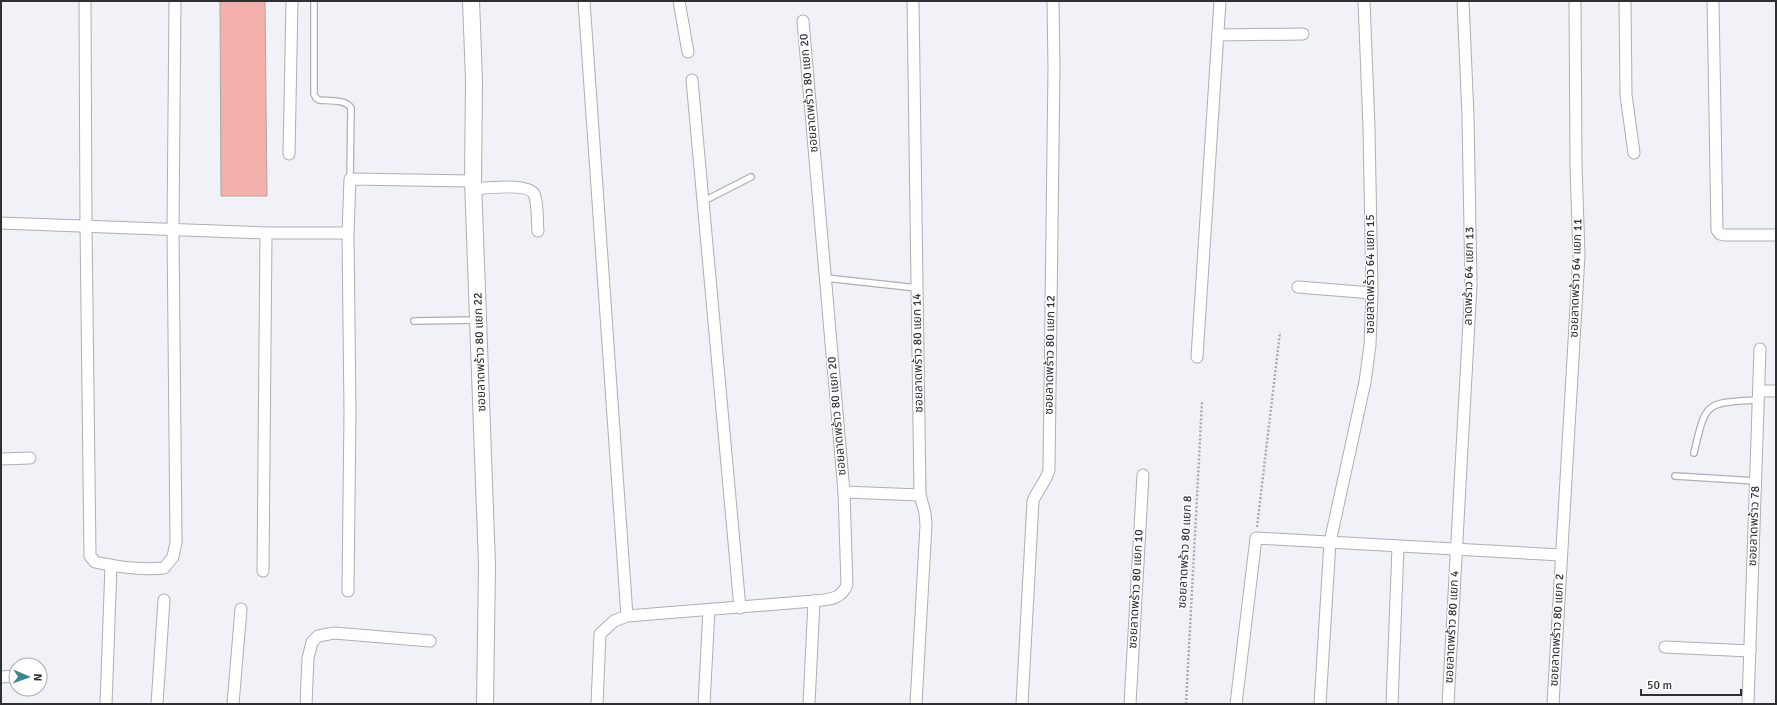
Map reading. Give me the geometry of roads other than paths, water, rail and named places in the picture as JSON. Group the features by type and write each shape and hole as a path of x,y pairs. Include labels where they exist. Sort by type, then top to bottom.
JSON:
{"street":[{"path":"85,1 90,556 95,562 152,569 164,568 173,557 176,542 173,229 175,1"},
{"path":"289,154 292,1"},
{"name":"ซอยลาดพร้าว 80 แยก 22","path":"471,1 474,80 473,185 487,565 485,704"},
{"path":"584,1 627,616"},
{"path":"679,1 688,52"},
{"name":"ซอยลาดพร้าว 80 แยก 14","path":"914,1 920,495 925,513 926,525 916,704"},
{"name":"ซอยลาดพร้าว 80 แยก 12","path":"1022,704 1033,501 1036,493 1046,479 1049,470 1054,67 1053,1"},
{"path":"1197,357 1220,1"},
{"name":"ซอยลาดพร้าว 64 แยก 15","path":"1320,704 1330,542 1365,382 1370,345 1372,293 1369,128 1364,1"},
{"name":"ลาดพร้าว 64 แยก 13","path":"1456,550 1471,286 1468,116 1463,1"},
{"name":"ซอยลาดพร้าว 64 แยก 11","path":"1561,555 1579,255 1576,166 1575,1"},
{"path":"1625,1 1626,95 1634,153"},
{"path":"1713,1 1717,230 1720,234 1725,236 1776,235"},
{"name":"ซอยลาดพร้าว 80 แยก 20","path":"597,704 600,634 614,621 627,616 814,601 836,597 843,593 847,585 844,492 803,21"},
{"path":"1218,35 1303,34"},
{"path":"692,80 740,608"},
{"path":"348,591 350,412 348,233 350,179 519,187 530,190 534,194 536,202 538,231"},
{"path":"1,223 266,233 348,233"},
{"path":"263,571 266,233"},
{"path":"1298,287 1372,293"},
{"name":"ซอยลาดพร้าว 78","path":"1748,704 1760,349"},
{"path":"1759,395 1776,391"},
{"path":"1,459 30,458"},
{"name":"ซอยลาดพร้าว 80 แยก 10","path":"1130,704 1143,475"},
{"path":"844,492 920,495"},
{"path":"1236,704 1256,538 1561,555"},
{"path":"1392,704 1398,547"},
{"name":"ซอยลาดพร้าว 80 แยก 4","path":"1448,704 1456,550"},
{"name":"ซอยลาดพร้าว 80 แยก 2","path":"1553,704 1561,555"},
{"path":"106,704 112,565"},
{"path":"157,704 164,600"},
{"path":"809,704 814,601"},
{"path":"233,704 241,609"},
{"path":"704,704 709,610"},
{"path":"306,704 308,658 312,642 318,636 334,633 430,640"},
{"path":"1665,647 1750,651"}],"lane":[{"path":"314,1 314,94 319,100 344,102 349,104 351,108 350,179"},
{"path":"702,202 751,177"},
{"path":"826,278 917,288"},
{"path":"414,321 479,320"},
{"path":"1694,454 1704,414 1711,407 1723,402 1759,395"},
{"path":"1675,476 1756,481"}]}
